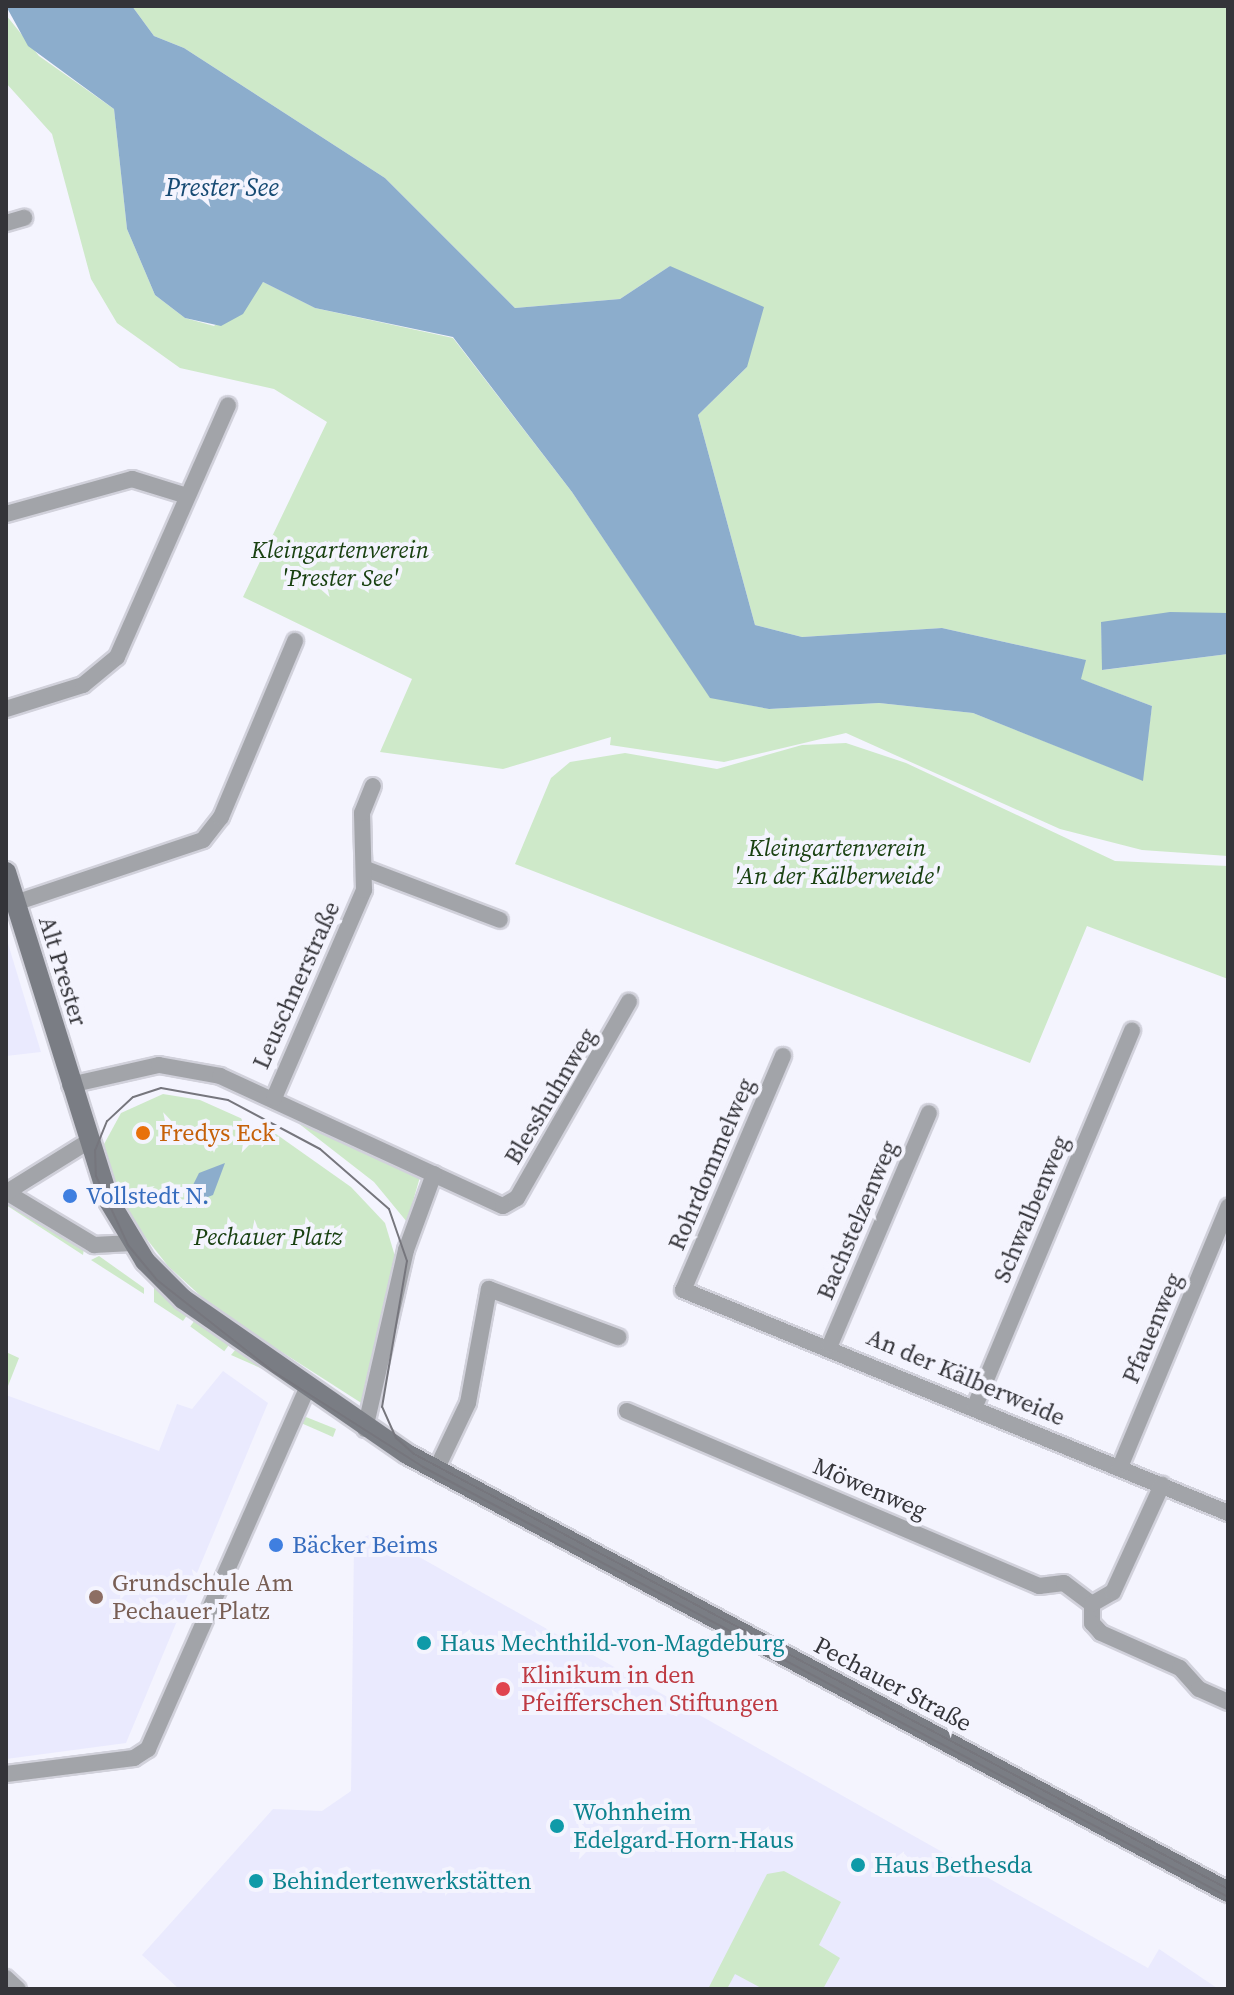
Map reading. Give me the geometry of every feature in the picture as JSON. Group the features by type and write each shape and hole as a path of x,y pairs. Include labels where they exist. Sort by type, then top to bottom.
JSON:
{"main road":[{"name":"Alt Prester","path":"6,872 70,1085"},
{"path":"70,1085 95,1161 132,1243 183,1299 365,1429"},
{"name":"Pechauer Straße","path":"365,1429 436,1470 1228,1892"}],"street":[{"path":"6,223 24,218"},
{"path":"6,709 77,688 117,657 228,405"},
{"path":"6,514 132,479 187,496"},
{"path":"15,903 203,840 221,817 295,641"},
{"name":"Leuschnerstraße","path":"373,786 362,813 366,869 364,890 274,1098 503,1206"},
{"path":"366,869 500,920"},
{"name":"Blesshuhnweg","path":"503,1206 517,1198 629,1002"},
{"name":"Schwalbenweg","path":"975,1406 1132,1030"},
{"name":"Rohrdommelweg","path":"683,1290 783,1056"},
{"path":"70,1085 172,1065 274,1098"},
{"name":"Bachstelzenweg","path":"830,1345 929,1113"},
{"path":"89,1141 6,1192 98,1246 132,1243"},
{"path":"365,1429 376,1405 406,1250 434,1174"},
{"name":"Pfauenweg","path":"1120,1467 1228,1207"},
{"path":"436,1470 466,1410 489,1289 618,1337"},
{"name":"An der Kälberweide","path":"683,1290 830,1345 1228,1513"},
{"path":"6,1774 134,1758 148,1749 307,1389"},
{"name":"Möwenweg","path":"627,1411 1039,1586 1064,1583 1092,1604"},
{"path":"1162,1485 1113,1592 1092,1604 1092,1623 1101,1633 1180,1668 1199,1689 1228,1702"},
{"path":"6,1978 18,1989"}],"shaded area":[{"path":"6,937 41,1052 6,1056"},
{"name":"Grundschule Am Pechauer Platz","path":"223,1371 268,1403 126,1743 6,1759 6,1395 159,1451 177,1404 192,1409"},
{"name":"Klinikum in den Pfeifferschen Stiftungen","path":"375,1532 1148,1968 1159,1949 1217,1988 179,1989 142,1955 273,1809 322,1811 351,1791 354,1542"}],"green space":[{"name":"Kleingartenverein 'Prester See'","path":"132,6 1228,6 1228,613 1101,623 1103,670 1228,654 1228,856 1142,850 1060,829 846,733 724,762 610,745 611,737 503,769 380,752 412,679 243,597 327,422 274,389 180,368 117,323 91,279 52,134 6,83 6,15 39,56 114,109 127,229 155,295 185,318 214,326 263,282 315,308 453,338 572,492 710,697 769,709 879,703 973,713 1142,780 1152,706 1080,679 1085,660 942,628 802,637 755,625 698,415 747,367 670,266 620,299 515,308 385,178 184,48 154,36"},
{"name":"Kleingartenverein 'An der Kälberweide'","path":"846,743 906,763 1115,861 1228,866 1228,979 1087,926 1030,1063 515,864 551,778 570,762 625,753 717,769 802,745"},
{"name":"Pechauer Platz","path":"163,1094 200,1100 276,1134 351,1187 385,1223 397,1263 366,1406 216,1310 168,1266 123,1209 103,1146 121,1113"},
{"name":"Pechauer Platz","path":"280,1109 420,1177 407,1222 374,1182"},
{"path":"6,1199 84,1248 83,1255 6,1205"},
{"path":"99,1256 144,1288 144,1294 91,1260"},
{"path":"154,1286 188,1314 183,1321 154,1302"},
{"path":"195,1320 229,1345 224,1351 190,1326"},
{"path":"236,1349 265,1370 231,1355"},
{"path":"6,1352 19,1358 6,1391"},
{"path":"306,1417 336,1429 333,1437 301,1423"},
{"path":"784,1871 841,1902 819,1945 840,1958 823,1989 763,1989 735,1974 727,1989 708,1989 767,1874"}],"water":[{"name":"Prester See","path":"6,6 132,6 154,36 184,48 385,178 515,308 620,299 670,266 764,307 747,367 698,415 755,625 802,637 942,628 1086,660 1081,679 1152,706 1143,781 973,713 879,703 769,709 710,698 572,492 453,337 315,308 263,282 243,314 221,326 185,318 155,295 127,229 114,109 28,46"},
{"path":"1170,612 1228,613 1228,654 1102,670 1101,622"},
{"path":"225,1163 213,1195 182,1207 199,1173"}],"tram line":[{"path":"1228,1889 414,1454 396,1438 382,1407 407,1261 389,1209 320,1149 228,1100 161,1088 133,1097 107,1121 95,1150 96,1176 128,1245 157,1280 274,1372 423,1467 1228,1897"}],"place":[{"name":"Fredys Eck","path":"143,1133"},
{"name":"Vollstedt N.","path":"70,1196"},
{"name":"Bäcker Beims","path":"276,1545"},
{"name":"Grundschule Am Pechauer Platz","path":"96,1597"},
{"name":"Haus Mechthild-von-Magdeburg","path":"424,1643"},
{"name":"Klinikum in den Pfeifferschen Stiftungen","path":"503,1689"},
{"name":"Wohnheim Edelgard-Horn-Haus","path":"557,1826"},
{"name":"Haus Bethesda","path":"858,1865"},
{"name":"Behindertenwerkstätten","path":"256,1881"}]}
